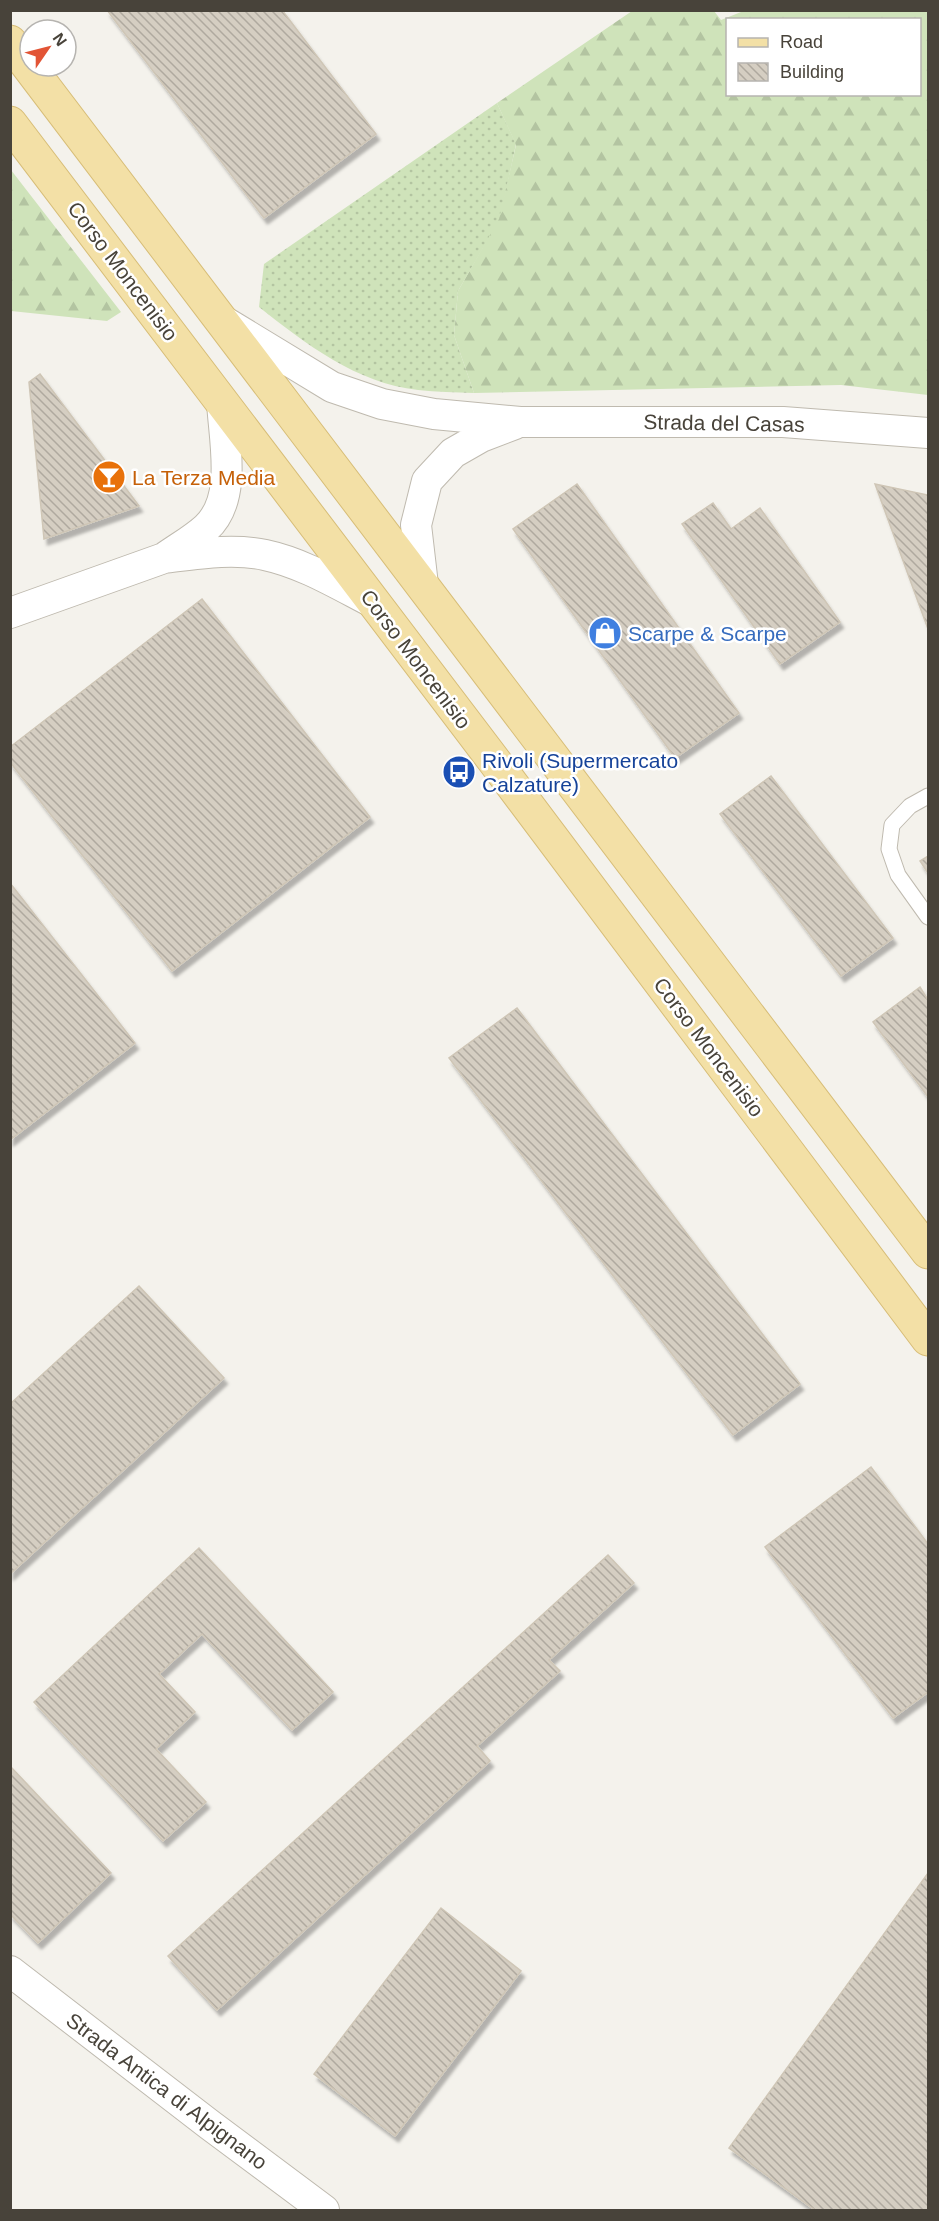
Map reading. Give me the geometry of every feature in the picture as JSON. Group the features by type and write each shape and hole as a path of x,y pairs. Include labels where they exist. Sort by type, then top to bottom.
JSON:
{"main road":[{"path":"10,42 928,1252"},
{"name":"Corso Moncenisio","path":"10,123 928,1339"}],"street":[{"name":"Strada del Casas","path":"222,320 332,387 382,404 434,414 520,422 783,422 928,433"},
{"path":"164,558 207,528 221,508 227,482 222,402"},
{"name":"Strada del Casas","path":"423,585 416,525 427,481 453,453 481,437 520,422"},
{"path":"10,613 164,558 221,551 265,555 306,569 374,603"},
{"name":"Strada Antica di Alpignano","path":"10,1971 324,2211"}],"lane":[{"path":"928,796 910,806 892,825 889,849 898,874 928,917"}],"green space":[{"path":"746,10 928,11 928,395 841,385 474,393 454,335 458,291 499,219 516,145 497,103 632,11 714,11 721,20 726,18"},
{"path":"497,103 516,144 500,219 458,291 454,335 474,393 418,390 374,379 333,360 295,335 259,307 264,264"},
{"path":"10,170 121,312 107,321 11,311"}],"building":[{"path":"107,10 282,10 376,134 264,218"},
{"path":"40,374 139,506 44,539 29,382"},
{"path":"577,484 739,713 675,758 513,529"},
{"path":"875,484 928,495 928,629"},
{"path":"713,503 731,529 760,508 840,622 780,664 682,524"},
{"path":"202,599 370,817 172,971 10,762 10,747"},
{"path":"771,776 893,938 841,976 720,814"},
{"path":"928,856 928,873 920,861"},
{"path":"10,883 135,1043 10,1140"},
{"path":"920,987 928,1000 928,1097 873,1022"},
{"path":"517,1008 800,1384 733,1435 449,1058"},
{"path":"139,1286 224,1378 10,1574 10,1404"},
{"path":"871,1467 928,1544 928,1692 893,1718 765,1547"},
{"path":"199,1548 333,1692 292,1730 202,1634 159,1674 195,1712 156,1749 206,1802 163,1841 34,1702"},
{"path":"608,1555 634,1583 549,1660 560,1671 477,1746 490,1761 217,2010 168,1956"},
{"path":"10,1766 111,1873 38,1943 10,1914"},
{"path":"928,1873 928,2210 815,2210 729,2148"},
{"path":"441,1908 521,1971 395,2136 314,2074"}],"place":[{"name":"La Terza Media","path":"109,477"},
{"name":"Scarpe & Scarpe","path":"605,633"},
{"name":"Rivoli (Supermercato Calzature)","path":"459,772"}]}
